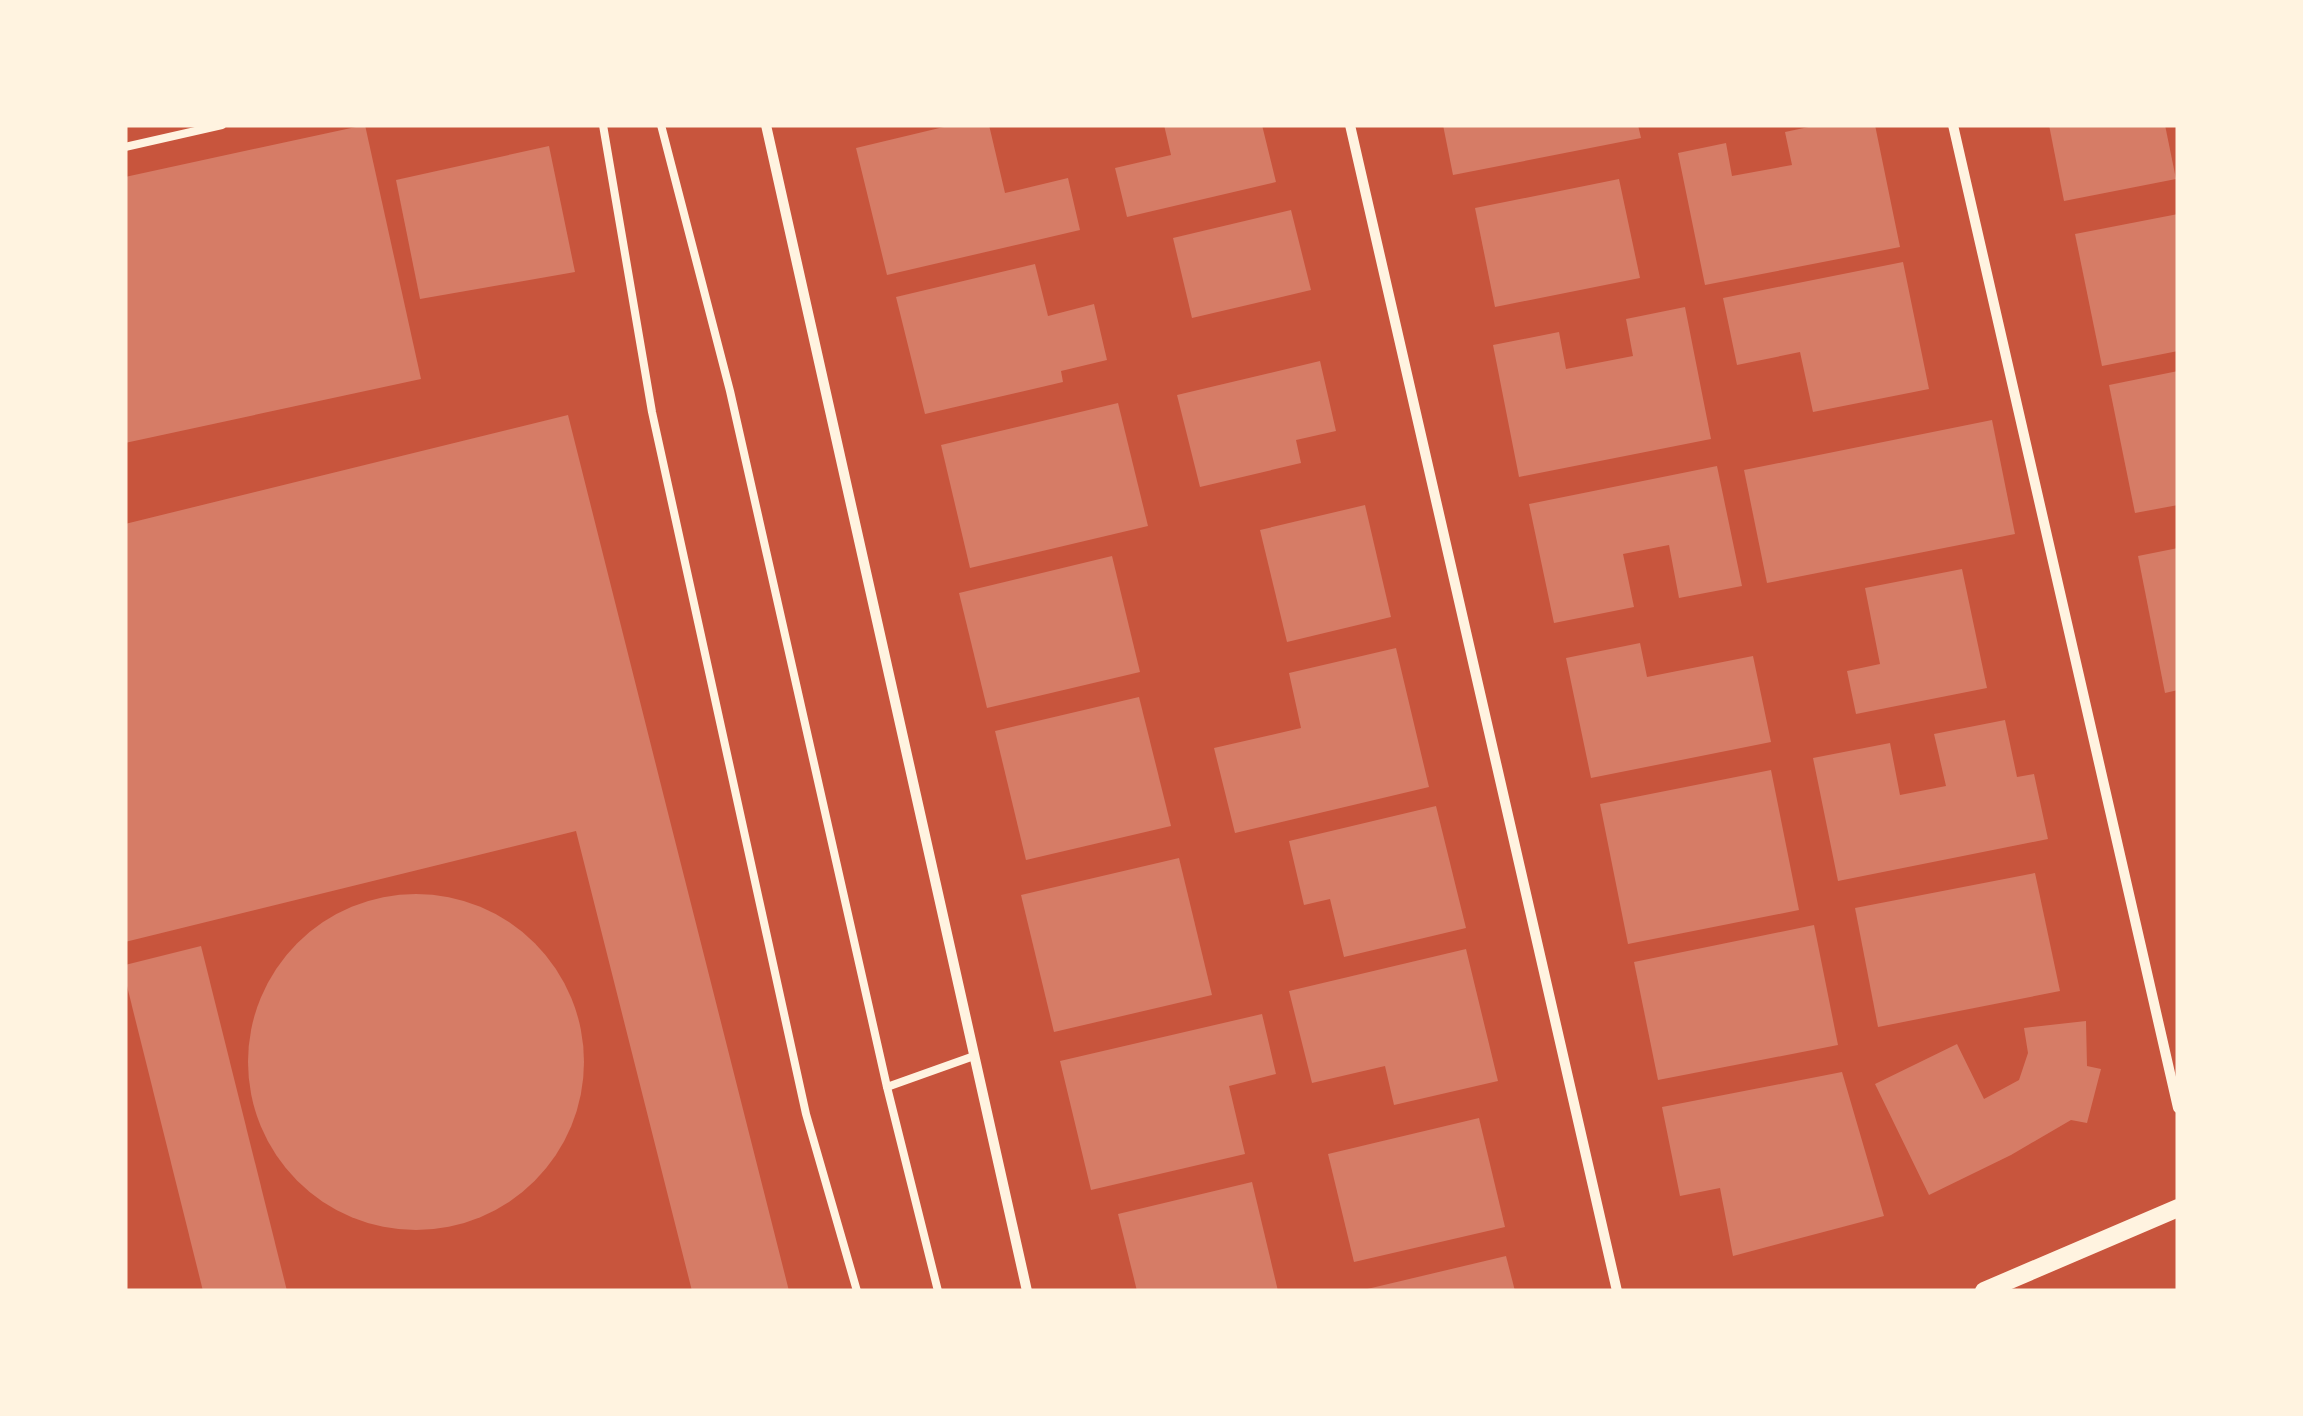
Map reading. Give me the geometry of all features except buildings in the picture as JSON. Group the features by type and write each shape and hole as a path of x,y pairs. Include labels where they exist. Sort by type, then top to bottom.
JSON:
{"street":[{"path":"766,125 1027,1291"},
{"path":"1350,125 1617,1291"},
{"path":"1952,125 2178,1108"},
{"path":"1984,1291 2178,1208"}],"lane":[{"path":"125,146 222,125"},
{"path":"603,125 652,412 806,1114 857,1291"},
{"path":"661,125 730,391 886,1088 938,1291"},
{"path":"886,1088 974,1056"}]}
